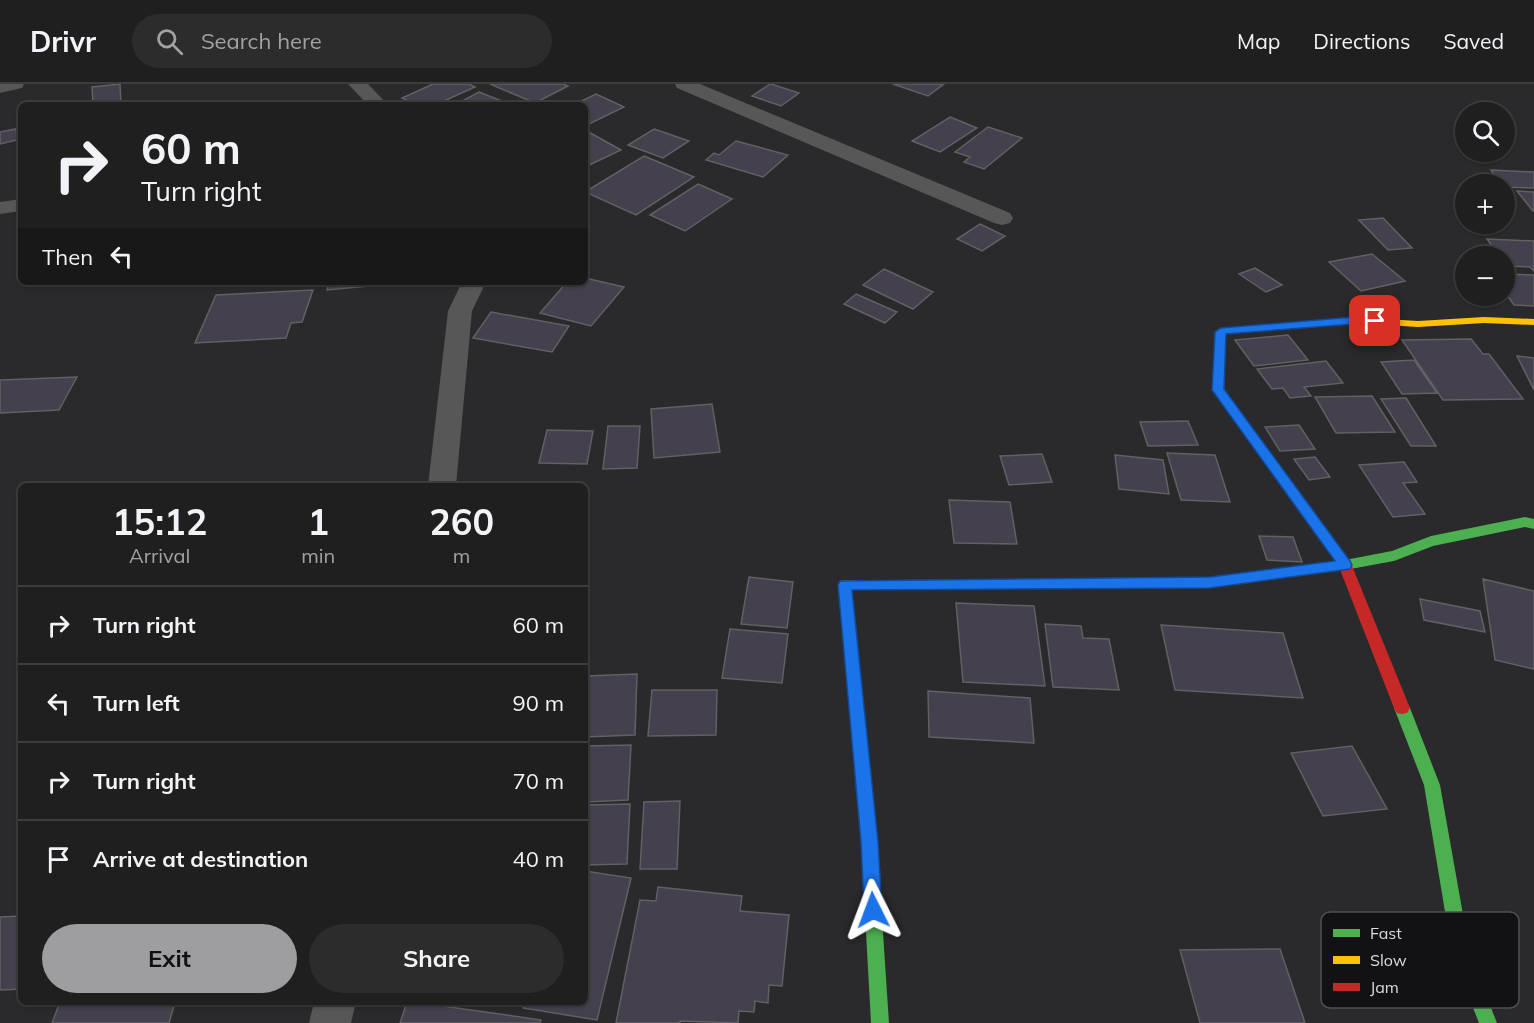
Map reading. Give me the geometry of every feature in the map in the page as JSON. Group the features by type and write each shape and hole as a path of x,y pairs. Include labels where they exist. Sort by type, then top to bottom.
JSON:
{"street":[{"path":"0,87 15,84"},
{"path":"357,84 376,102"},
{"path":"684,84 1002,218"},
{"path":"0,208 18,205"},
{"path":"442,483 460,311 473,285"},
{"path":"1454,912 1432,785 1345,565 1218,390 1221,332 1354,320 1418,324 1484,320 1534,322"},
{"path":"880,1023 869,842 845,585 1210,582 1345,565 1394,556 1431,541 1525,522 1534,524"},
{"path":"330,1023 334,1005"},
{"path":"1482,1008 1488,1023"}],"building":[{"path":"120,84 121,102 93,102 92,87"},
{"path":"433,84 469,84 475,87 442,102 410,102 402,98"},
{"path":"490,84 563,84 568,86 533,102"},
{"path":"770,84 799,93 781,106 752,96"},
{"path":"893,84 944,84 928,96"},
{"path":"479,92 504,102 461,102"},
{"path":"596,94 624,107 588,125 588,102 579,102"},
{"path":"950,117 977,128 940,152 912,141"},
{"path":"988,127 1022,138 984,169 964,162 970,157 955,152"},
{"path":"16,129 17,140 0,144 0,132"},
{"path":"654,129 689,141 663,158 628,145"},
{"path":"588,132 621,150 588,166"},
{"path":"736,141 788,155 763,177 706,160 714,153 719,155"},
{"path":"644,156 694,177 636,215 588,193 588,190"},
{"path":"1491,170 1534,172 1534,188 1515,187 1515,174 1494,174"},
{"path":"698,184 732,199 685,231 650,215"},
{"path":"1517,191 1534,192 1534,211 1533,211"},
{"path":"1383,218 1412,248 1388,250 1359,220"},
{"path":"980,224 1005,236 982,251 957,239"},
{"path":"1487,239 1534,241 1534,271 1530,267 1515,266 1515,246 1492,246"},
{"path":"1372,254 1405,281 1361,291 1329,262"},
{"path":"1255,268 1282,285 1266,292 1239,274"},
{"path":"884,269 933,292 913,309 863,285"},
{"path":"1515,274 1534,275 1534,306 1515,305"},
{"path":"588,279 624,287 591,326 540,313 564,285 588,285"},
{"path":"328,285 380,285 327,290"},
{"path":"313,290 302,322 291,323 286,338 195,343 216,295"},
{"path":"856,294 897,312 885,323 844,304"},
{"path":"491,312 569,326 552,352 473,338"},
{"path":"1288,335 1308,360 1254,366 1235,340"},
{"path":"1471,339 1483,354 1489,354 1523,399 1443,400 1402,340"},
{"path":"1517,356 1534,358 1534,390"},
{"path":"1414,360 1437,393 1402,394 1381,362"},
{"path":"1326,361 1343,383 1304,387 1311,396 1290,398 1283,388 1272,389 1257,369"},
{"path":"77,377 59,410 0,413 0,380"},
{"path":"1372,396 1395,432 1336,433 1315,397"},
{"path":"1406,398 1436,446 1411,446 1381,399"},
{"path":"712,404 720,452 654,458 651,409"},
{"path":"1188,421 1198,445 1148,446 1140,422"},
{"path":"1299,425 1315,449 1280,451 1265,427"},
{"path":"608,426 640,426 637,468 603,469"},
{"path":"547,430 593,431 587,464 539,463"},
{"path":"1167,453 1215,455 1230,502 1181,500"},
{"path":"1042,454 1052,482 1009,485 1000,456"},
{"path":"1115,455 1163,460 1169,494 1119,489"},
{"path":"1315,457 1330,477 1309,480 1294,459"},
{"path":"1404,462 1417,482 1403,483 1425,514 1393,517 1359,465"},
{"path":"949,500 1010,502 1017,544 954,543"},
{"path":"1259,536 1293,537 1302,562 1267,560"},
{"path":"749,577 793,582 787,628 741,624"},
{"path":"1483,579 1534,591 1534,669 1495,660"},
{"path":"1420,599 1480,611 1485,632 1424,620"},
{"path":"956,603 1034,606 1045,686 963,682"},
{"path":"1045,624 1081,626 1083,638 1109,639 1119,690 1053,687"},
{"path":"1161,625 1283,633 1303,698 1175,690"},
{"path":"730,629 788,634 782,683 722,678"},
{"path":"637,674 635,735 588,737 588,676"},
{"path":"652,690 717,690 716,735 648,736"},
{"path":"928,691 1030,698 1034,743 929,737"},
{"path":"631,745 628,800 588,802 588,746"},
{"path":"1352,746 1387,809 1323,816 1291,753"},
{"path":"680,801 677,869 640,869 644,802"},
{"path":"630,804 627,864 588,865 588,805"},
{"path":"588,871 631,878 597,1020 523,1008 524,1005 588,1005"},
{"path":"658,887 742,896 740,911 789,915 782,986 769,985 768,1003 755,1001 754,1012 739,1011 738,1023 680,1021 680,1023 616,1023 640,900 656,901"},
{"path":"18,916 18,989 0,990 0,917"},
{"path":"1280,949 1305,1023 1200,1023 1180,950"},
{"path":"59,1005 174,1005 169,1023 52,1023"},
{"path":"406,1005 435,1005 541,1020 540,1023 400,1023"}],"traffic: fast":[{"path":"1191,582 1210,582 1345,565 1394,556 1431,541 1525,522 1534,524"},
{"path":"880,1023 869,842 845,585 895,585"},
{"path":"1402,708 1432,785 1454,912"},
{"path":"1482,1008 1488,1023"}],"traffic: slow":[{"path":"1307,324 1354,320 1418,324 1484,320 1534,322"}],"traffic: jam":[{"path":"1307,324 1221,331 1218,390 1345,565 1402,708"},
{"path":"895,585 1191,582"}],"route":[{"path":"873,910 869,842 845,585 1210,582 1345,565 1218,390 1221,332 1354,320 1375,321"}]}
